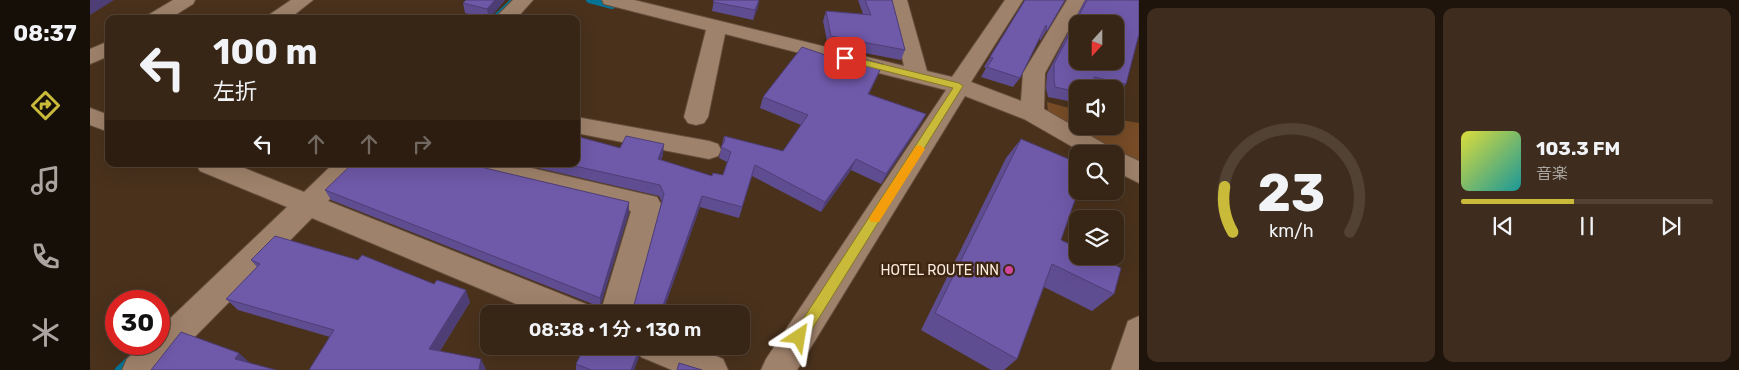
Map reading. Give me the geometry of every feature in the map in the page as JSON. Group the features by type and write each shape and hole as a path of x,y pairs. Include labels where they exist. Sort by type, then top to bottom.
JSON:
{"street":[{"path":"162,15 186,0"},
{"path":"282,15 304,0"},
{"path":"508,15 524,0"},
{"path":"611,0 716,29 959,86 997,98 1032,113 1090,145"},
{"path":"898,0 918,76"},
{"path":"778,370 959,86 961,80 1014,0"},
{"path":"1032,113 1034,73 1076,0"},
{"path":"696,117 716,29"},
{"path":"90,58 105,49"},
{"path":"90,116 105,122"},
{"path":"580,126 708,150"},
{"path":"1124,164 1139,173"},
{"path":"217,167 553,305"},
{"path":"139,370 346,167"},
{"path":"487,167 647,204 619,305"},
{"path":"1128,370 1139,331"},
{"path":"675,355 711,370"}],"shaded area":[{"path":"1047,102 1069,108 1069,124 1048,112"},
{"path":"1124,120 1139,123 1139,166 1124,157 1124,145 1104,145 1087,135 1124,135"}],"building":[{"path":"466,0 495,0 487,9 463,3"},
{"path":"714,0 759,0 755,10 713,2"},
{"path":"865,0 892,0 905,50 831,36 826,11 871,15"},
{"path":"1025,0 1065,0 1047,31 1046,25 1020,78 987,67 993,58 990,57"},
{"path":"1087,0 1139,0 1139,34 1126,84 1124,84 1124,80 1108,80 1094,77 1095,80 1069,80 1069,90 1055,87 1054,64 1069,35 1069,70 1124,70 1124,15 1079,15"},
{"path":"802,47 837,59 836,52 883,64 868,94 926,114 886,174 856,159 825,202 755,165 742,207 702,196 663,305 634,305 664,194 660,185 579,167 580,137 620,148 626,136 664,144 658,159 712,176 713,173 723,175 731,152 721,147 725,140 724,136 783,151 808,115 763,97"},
{"name":"HOTEL ROUTE INN","path":"1021,139 1069,159 1069,200 1075,200 1071,210 1069,210 1069,217 1061,240 1069,244 1069,265 1115,265 1121,268 1114,294 1052,264 1017,359 935,313"},
{"path":"349,167 481,167 629,202 600,298 325,190"},
{"path":"275,236 358,260 362,255 434,284 437,280 466,290 429,349 481,359 479,370 309,370 334,330 226,299 260,264 251,260"},
{"path":"181,332 239,353 235,359 276,370 151,370 163,355 170,355 170,346"},
{"path":"580,355 637,355 631,370 591,370 576,364"},
{"path":"679,363 702,370 677,370"}],"waterway":[{"path":"498,15 514,0"},
{"path":"589,0 612,6"},
{"path":"119,370 131,359"}],"slow traffic":[{"path":"875,219 920,149"}],"place":[{"name":"HOTEL ROUTE INN","path":"1009,270"}],"route":[{"path":"799,337 959,86 845,58"}]}
